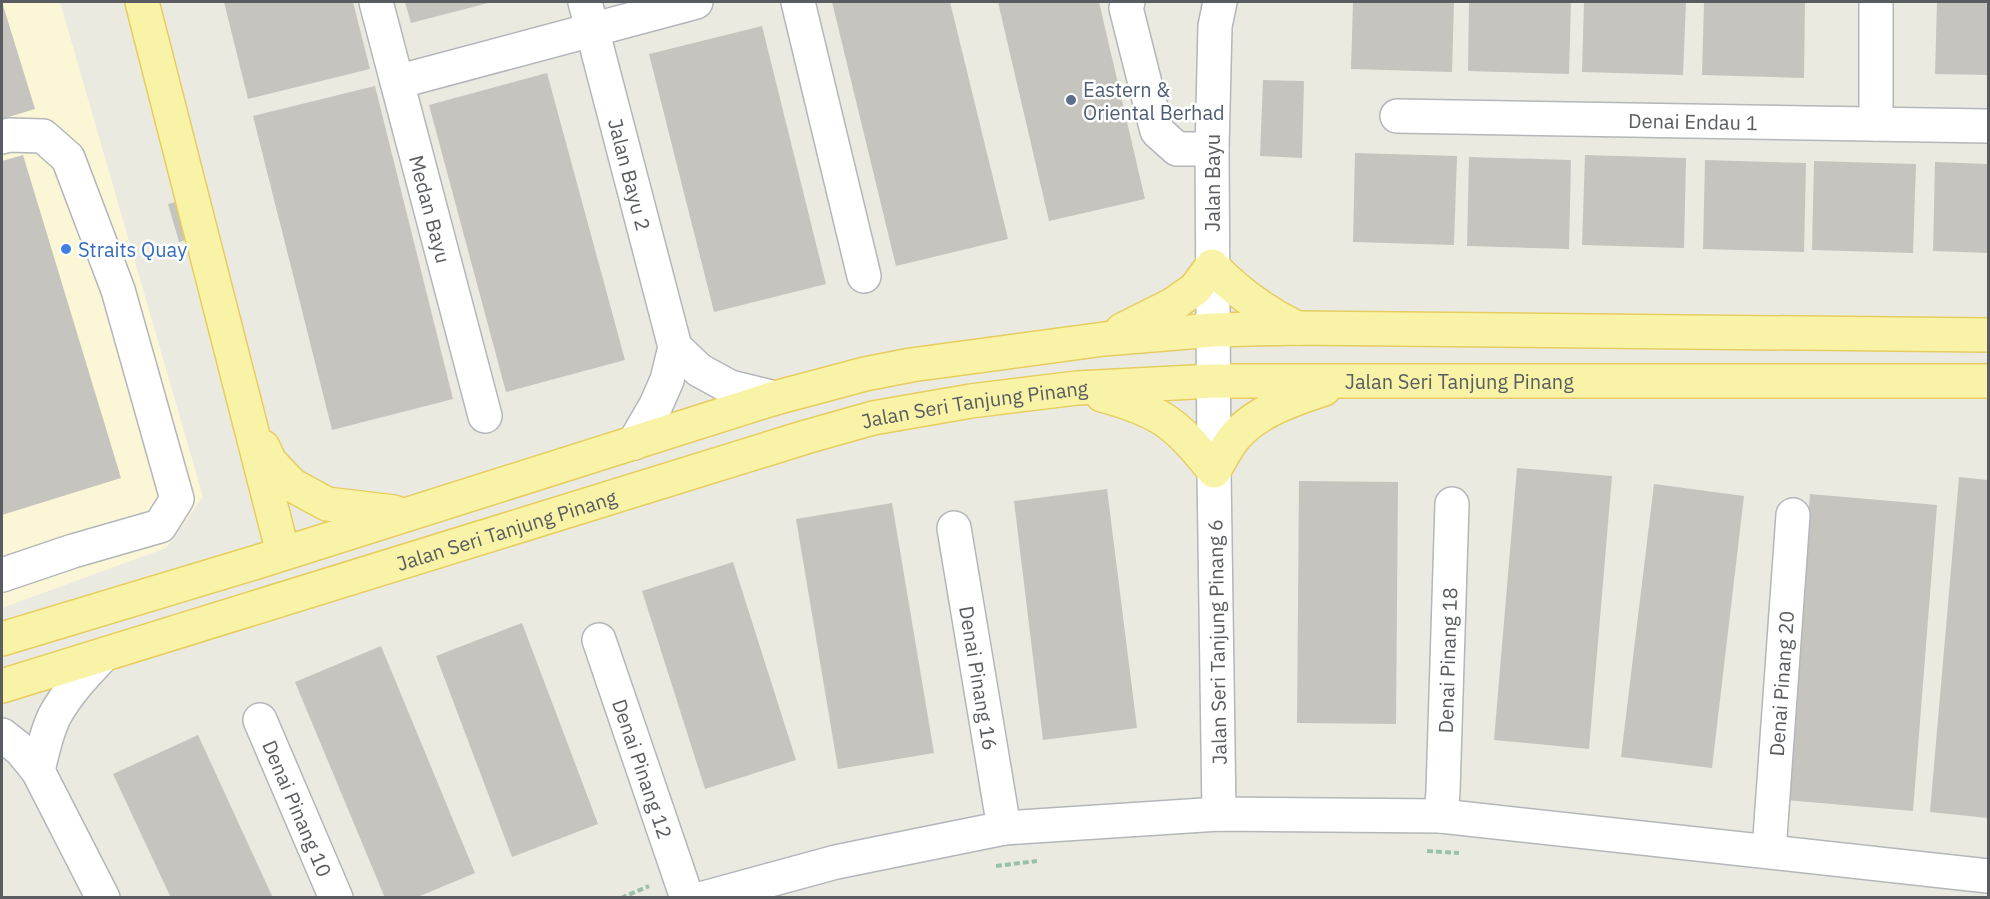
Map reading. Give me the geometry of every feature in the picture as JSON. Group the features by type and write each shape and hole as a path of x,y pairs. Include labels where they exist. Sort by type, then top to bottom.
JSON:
{"main road":[{"path":"142,2 283,553"},
{"path":"1104,339 1172,305 1195,289 1212,266 1231,286 1252,302 1274,317 1297,328"},
{"path":"2,639 775,398 865,374 911,366 1104,339 1213,330 1297,328 1989,335"},
{"name":"Jalan Seri Tanjung Pinang","path":"2,686 795,440 873,418 925,408 1077,388 1213,381 1989,381"},
{"path":"1077,388 1152,411 1187,438 1214,471 1234,437 1254,420 1289,401 1343,382"},
{"path":"246,410 270,462 292,485 327,504 406,513"}],"street":[{"name":"Medan Bayu","path":"376,2 485,416"},
{"path":"398,82 589,15 696,2"},
{"path":"798,2 864,276"},
{"path":"1128,2 1126,8 1157,131 1177,149 1212,149"},
{"name":"Jalan Bayu","path":"1213,381 1212,149 1215,26 1220,2"},
{"path":"1876,2 1876,124"},
{"name":"Jalan Bayu 2","path":"589,15 675,347"},
{"name":"Denai Endau 1","path":"1397,116 1989,126"},
{"path":"2,137 9,135 43,136 68,158 118,290 177,499 160,526 73,551 2,575"},
{"path":"634,443 656,405 675,347 699,370 730,387 775,398"},
{"name":"Jalan Seri Tanjung Pinang 6","path":"1213,381 1219,814"},
{"name":"Denai Pinang 18","path":"1441,816 1452,504"},
{"name":"Denai Pinang 20","path":"1769,851 1792,515"},
{"name":"Denai Pinang 16","path":"954,528 1004,828"},
{"name":"Denai Pinang 12","path":"598,639 687,897"},
{"path":"38,771 44,744 54,717 70,692 103,655"},
{"name":"Denai Pinang 10","path":"260,720 336,897"},
{"path":"2,735 21,750 38,771 103,897"},
{"path":"704,897 836,862 1004,828 1219,814 1441,816 1989,876"}],"path":[{"path":"1420,850 1464,854"},
{"path":"989,866 1045,860"}],"shaded area":[{"name":"Straits Quay","path":"2,2 60,2 203,497 166,548 2,608"}],"building":[{"path":"2,2 35,109 2,119"},
{"path":"224,2 353,2 370,69 248,99"},
{"path":"405,2 492,2 411,23"},
{"path":"832,2 950,2 1008,239 896,266"},
{"name":"Eastern & Oriental Berhad","path":"998,2 1099,2 1145,199 1049,221"},
{"path":"1353,2 1454,2 1452,72 1351,69"},
{"path":"1469,2 1571,2 1569,74 1468,71"},
{"path":"1584,2 1686,2 1683,75 1582,72"},
{"path":"1704,2 1805,2 1804,78 1702,75"},
{"path":"1937,2 1988,2 1988,75 1935,74"},
{"path":"762,26 826,284 714,312 649,54"},
{"path":"547,73 625,360 506,392 429,105"},
{"path":"1263,80 1304,81 1302,158 1260,156"},
{"path":"375,86 453,399 332,430 253,116"},
{"path":"1355,153 1457,156 1454,245 1353,242"},
{"path":"23,155 121,478 2,515 2,161"},
{"path":"1585,155 1686,158 1684,248 1582,245"},
{"path":"1469,157 1571,160 1569,249 1467,246"},
{"path":"1705,160 1806,163 1804,252 1703,249"},
{"path":"1814,161 1916,164 1913,253 1812,250"},
{"path":"1935,162 1988,164 1988,253 1933,251"},
{"path":"180,201 191,238 179,242 168,204"},
{"path":"1517,468 1612,476 1589,749 1494,740"},
{"path":"1959,477 1988,480 1988,818 1930,812"},
{"path":"1299,481 1398,482 1396,724 1297,723"},
{"path":"1654,484 1744,496 1712,768 1621,757"},
{"path":"1107,489 1137,728 1043,740 1014,501"},
{"path":"1810,494 1937,505 1913,811 1785,800"},
{"path":"892,503 934,753 838,769 796,519"},
{"path":"733,562 796,760 705,789 642,591"},
{"path":"522,623 598,824 512,857 436,656"},
{"path":"381,646 475,873 415,898 385,898 295,682"},
{"path":"198,735 273,898 171,898 113,774"}],"place":[{"name":"Eastern & Oriental Berhad","path":"1071,100"},
{"name":"Straits Quay","path":"66,249"}]}
